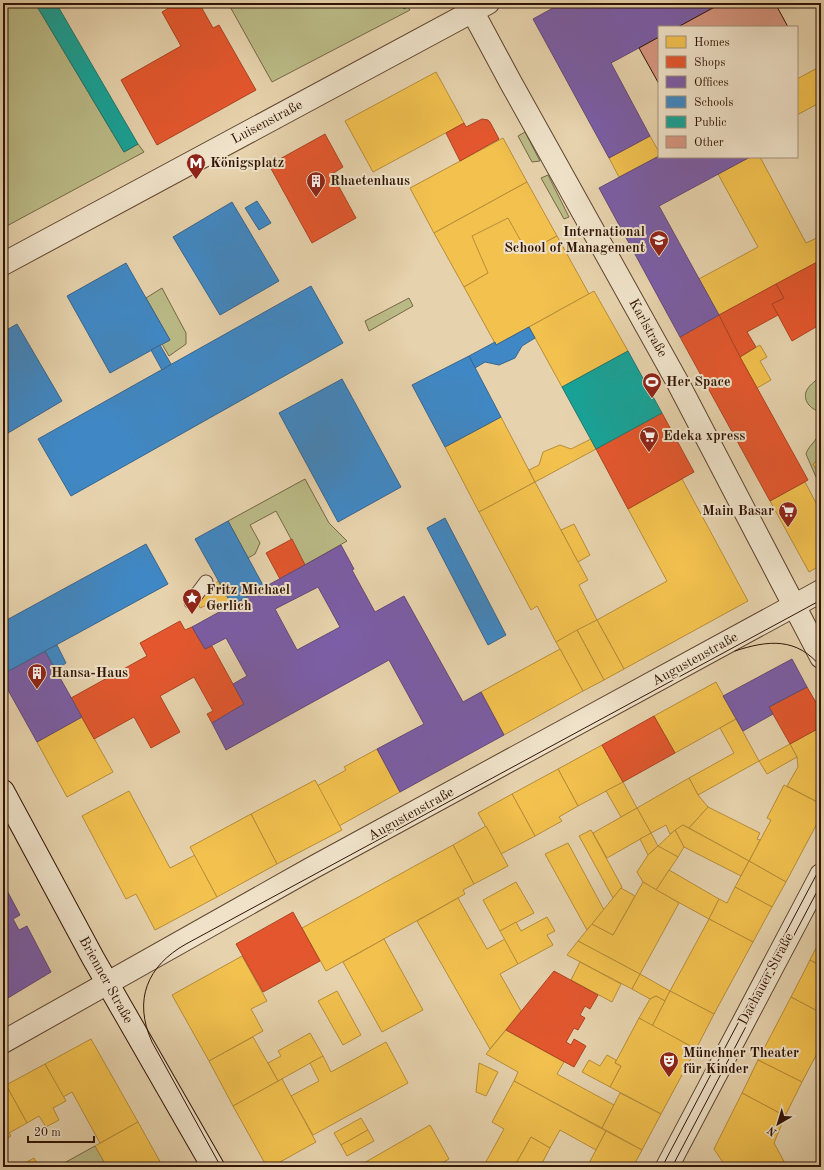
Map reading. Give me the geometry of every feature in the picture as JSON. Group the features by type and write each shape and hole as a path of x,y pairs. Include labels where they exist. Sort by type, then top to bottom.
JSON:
{"street":[{"name":"Luisenstraße","path":"3,264 477,6"},
{"name":"Karlstraße","path":"477,6 511,83 678,383 821,657"},
{"name":"Augustenstraße","path":"3,1042 312,868 821,591"},
{"name":"Brienner Straße","path":"3,791 124,1014 213,1167"},
{"name":"Dachauer Straße","path":"667,1167 821,875"}],"lane":[{"path":"191,602 206,582"}],"green space":[{"path":"3,3 28,3 29,5 35,3 124,152 138,144 144,152 3,228"},
{"path":"228,3 405,3 410,10 272,82"},
{"path":"525,132 540,161 532,162 518,136"},
{"path":"548,175 569,217 564,219 541,178"},
{"path":"162,288 186,333 186,344 169,356 162,344 170,340 146,298"},
{"path":"409,298 413,306 369,331 365,321"},
{"path":"819,378 821,379 821,387 818,391 819,398 821,399 821,412 809,405 805,396 808,388"},
{"path":"821,435 821,458 813,464 821,477 816,477 806,454 818,436"},
{"path":"305,479 329,523 347,541 305,565 276,511 250,525 260,543 255,554 248,558 228,521"},
{"path":"95,1146 107,1167 69,1167 66,1162"}],"building: Homes":[{"path":"821,66 821,102 798,114 798,78"},
{"path":"436,72 464,123 373,172 345,121"},
{"path":"650,136 658,150 658,157 619,177 609,158"},
{"path":"503,138 527,182 434,233 410,188"},
{"path":"748,158 761,158 806,243 821,236 821,260 719,315 699,279 758,247 718,174"},
{"path":"527,182 557,236 527,252 548,294 511,312 488,273 464,287 434,233"},
{"path":"508,218 527,252 557,236 589,294 496,345 464,287 488,273 472,236"},
{"path":"594,291 628,351 562,387 529,327"},
{"path":"760,345 767,357 760,361 771,380 757,388 740,357"},
{"path":"501,417 535,482 479,512 445,447"},
{"path":"591,439 596,449 535,482 529,470 539,465 543,452 560,445 571,449"},
{"path":"821,458 821,477 813,464"},
{"path":"682,479 748,601 624,669 597,620 667,581 628,509"},
{"path":"535,482 588,580 579,585 597,620 556,642 537,606 531,610 479,512"},
{"path":"805,482 816,503 821,501 821,565 809,572 770,501"},
{"path":"574,524 590,555 578,562 561,530"},
{"path":"218,581 232,605 223,610 214,602 200,608 198,603"},
{"path":"597,620 624,669 604,680 577,630"},
{"path":"577,630 604,680 583,691 556,642"},
{"path":"560,649 583,691 504,735 481,692"},
{"path":"716,682 736,719 675,753 654,716"},
{"path":"82,717 113,772 67,797 37,742"},
{"path":"736,719 759,761 698,795 689,778 734,753 720,728"},
{"path":"821,727 821,804 787,786 798,767 797,757 790,744"},
{"path":"790,744 797,757 767,774 759,761"},
{"path":"602,745 623,782 578,806 558,769"},
{"path":"377,749 400,792 339,826 317,786 346,770 344,767"},
{"path":"558,769 578,806 559,817 562,821 535,836 512,794"},
{"path":"689,778 698,795 708,807 689,828 683,825 670,834 666,825 651,833 637,808"},
{"path":"315,780 342,830 277,864 251,814"},
{"path":"623,782 637,808 621,817 606,791"},
{"path":"784,785 821,804 821,816 786,882 749,861 771,820 767,818"},
{"path":"129,791 170,868 195,855 217,897 155,930 136,894 126,899 82,816"},
{"path":"512,794 535,836 501,854 478,813"},
{"path":"708,807 760,833 757,839 760,840 749,861 689,828"},
{"path":"637,808 651,833 607,858 593,833"},
{"path":"251,814 277,864 217,897 190,847"},
{"path":"683,825 749,861 741,876 684,847 675,830"},
{"path":"486,826 508,866 474,884 453,845"},
{"path":"591,830 622,887 613,898 579,836"},
{"path":"675,830 684,847 678,857 658,846"},
{"path":"651,833 658,846 648,855 640,839"},
{"path":"568,843 604,910 587,930 545,854"},
{"path":"453,845 474,884 463,890 465,894 326,971 302,928"},
{"path":"658,846 678,857 656,890 643,882 637,872 648,855"},
{"path":"749,861 786,882 772,907 735,887"},
{"path":"669,870 719,899 709,919 656,890"},
{"path":"516,882 534,913 500,931 483,900"},
{"path":"643,882 679,903 640,974 578,941 592,924 613,935"},
{"path":"735,887 772,907 753,942 709,919 719,899 727,903"},
{"path":"621,888 635,896 613,935 592,924"},
{"path":"458,898 487,949 505,939 518,964 500,974 521,1011 490,1049 417,921"},
{"path":"547,917 555,931 547,935 553,945 518,964 500,931 516,922 521,931"},
{"path":"709,919 753,942 714,1014 670,991"},
{"path":"821,938 821,966 810,960"},
{"path":"384,939 423,1010 382,1032 343,962"},
{"path":"578,941 640,974 632,989 567,955"},
{"path":"242,956 267,1001 251,1009 263,1031 209,1061 172,995"},
{"path":"810,960 821,966 821,1013 791,997"},
{"path":"580,962 621,984 612,1002 571,980"},
{"path":"640,974 670,991 665,1001 656,996 650,999 632,989"},
{"path":"337,991 361,1035 343,1045 318,1001"},
{"path":"670,991 714,1014 696,1049 652,1026"},
{"path":"656,996 665,1001 652,1026 639,1018 650,999"},
{"path":"791,997 821,1013 821,1046 802,1082 758,1060"},
{"path":"639,1018 696,1049 661,1114 610,1087 621,1066 615,1063"},
{"path":"506,1030 564,1062 557,1074 614,1105 602,1128 514,1081 518,1072 486,1054"},
{"path":"310,1033 323,1056 278,1081 268,1063 281,1056 278,1051"},
{"path":"253,1037 278,1081 233,1106 209,1061"},
{"path":"91,1039 138,1122 100,1143 72,1092 63,1097 45,1064"},
{"path":"386,1042 408,1083 313,1135 291,1096 319,1081 310,1063 323,1056 331,1072"},
{"path":"607,1055 616,1060 615,1063 621,1066 610,1087 582,1072 589,1060 600,1066"},
{"path":"758,1060 802,1082 785,1116 742,1093"},
{"path":"479,1063 498,1072 486,1096 476,1092"},
{"path":"45,1064 66,1101 53,1108 59,1120 46,1127 39,1116 27,1123 6,1085"},
{"path":"282,1079 316,1142 271,1167 267,1167 233,1106"},
{"path":"514,1081 606,1131 596,1150 560,1130 550,1148 531,1137 514,1167 483,1167 504,1129 492,1122"},
{"path":"6,1085 27,1123 9,1133 11,1136 3,1141 3,1087"},
{"path":"620,1093 661,1114 642,1150 602,1128"},
{"path":"742,1093 785,1116 774,1143 787,1167 726,1167 714,1149"},
{"path":"361,1118 368,1130 341,1145 334,1133"},
{"path":"138,1122 163,1167 107,1167 95,1146"},
{"path":"430,1125 449,1159 435,1167 357,1167"},
{"path":"368,1130 374,1141 347,1156 341,1145"},
{"path":"606,1131 642,1150 633,1167 587,1167"},
{"path":"531,1137 550,1148 540,1167 514,1167"},
{"path":"34,1158 39,1167 18,1167"}],"building: Shops":[{"path":"177,3 199,3 213,28 219,25 256,90 157,145 121,80 181,46 162,12"},
{"path":"482,119 490,122 499,139 460,161 446,133 464,123 466,127"},
{"name":"Rhaetenhaus","path":"325,134 343,167 332,174 356,218 312,243 269,165"},
{"path":"821,260 821,324 792,341 772,304 784,298 776,284"},
{"path":"776,284 784,298 772,304 778,315 747,332 756,347 740,357 719,315"},
{"path":"719,315 740,357 808,480 770,501 680,337"},
{"path":"662,413 694,472 628,509 596,449"},
{"path":"292,539 305,565 280,579 266,553"},
{"path":"180,621 185,630 192,627 205,649 212,646 244,704 212,723 207,714 213,711 194,677 160,696 180,732 151,748 134,717 94,739 71,698 147,656 140,643"},
{"path":"807,687 821,711 821,727 790,744 769,707"},
{"path":"654,716 675,753 623,782 602,745"},
{"path":"293,912 320,961 263,992 236,944"},
{"path":"554,971 598,995 590,1009 585,1006 580,1015 585,1018 578,1030 574,1028 566,1042 571,1045 574,1039 586,1046 574,1067 506,1030"}],"building: Offices":[{"path":"562,3 722,3 680,26 658,26 658,38 611,63 650,136 609,158 533,19"},
{"path":"791,3 801,3 793,7"},
{"path":"658,157 658,158 748,158 659,206 719,315 680,337 599,188"},
{"path":"341,545 354,569 352,570 375,612 404,596 463,702 481,692 504,735 400,792 377,749 424,724 389,660 226,750 212,723 244,704 233,684 247,676 226,638 205,649 192,627","holes":["318,587 340,627 297,650 275,609"]},
{"name":"Hansa-Haus","path":"45,651 82,717 37,742 3,681 3,674"},
{"path":"792,659 807,687 769,707 773,714 743,731 723,696"},
{"path":"3,883 20,915 13,919 19,930 27,926 51,972 3,1001"},
{"path":"821,1162 821,1167 812,1167"}],"building: Schools":[{"path":"257,201 271,223 259,230 245,208"},
{"path":"232,202 279,281 220,315 173,237"},
{"path":"126,263 170,340 110,373 67,296"},
{"path":"311,286 343,343 71,496 38,439"},
{"path":"17,324 62,401 3,436 3,332"},
{"path":"529,327 535,338 522,346 515,358 499,365 485,362 475,368 469,356 495,342 496,345"},
{"path":"160,345 171,364 162,370 151,350"},
{"path":"469,356 501,417 445,447 412,385"},
{"path":"342,379 401,487 338,522 279,413"},
{"path":"445,518 506,635 488,645 427,528"},
{"path":"228,521 264,587 232,605 195,539"},
{"path":"146,544 168,584 3,674 3,622"},
{"path":"57,645 66,663 56,670 45,651"}],"building: Public":[{"path":"35,3 56,3 138,144 124,152"},
{"path":"401,3 410,3 411,5 404,9"},
{"path":"628,351 662,413 596,449 562,387"}],"building: Other":[{"path":"722,3 775,3 787,26 680,26"},
{"path":"658,38 658,82 639,48"}],"tram line":[{"path":"221,1167 152,1042 146,1027 144,998 147,986 153,974 162,963 186,944 821,600"},
{"path":"735,651 747,647 770,643 792,646 802,650 812,657 821,667"},
{"path":"662,1167 821,866"},
{"path":"672,1167 821,884"}],"place":[{"name":"Königsplatz","path":"196,180"},
{"name":"Rhaetenhaus","path":"316,198"},
{"name":"International School of Management","path":"659,257"},
{"name":"Her Space","path":"652,399"},
{"name":"Edeka xpress","path":"649,453"},
{"name":"Main Basar","path":"788,528"},
{"name":"Fritz Michael Gerlich","path":"192,615"},
{"name":"Hansa-Haus","path":"37,690"},
{"name":"Münchner Theater für Kinder","path":"669,1078"}]}
